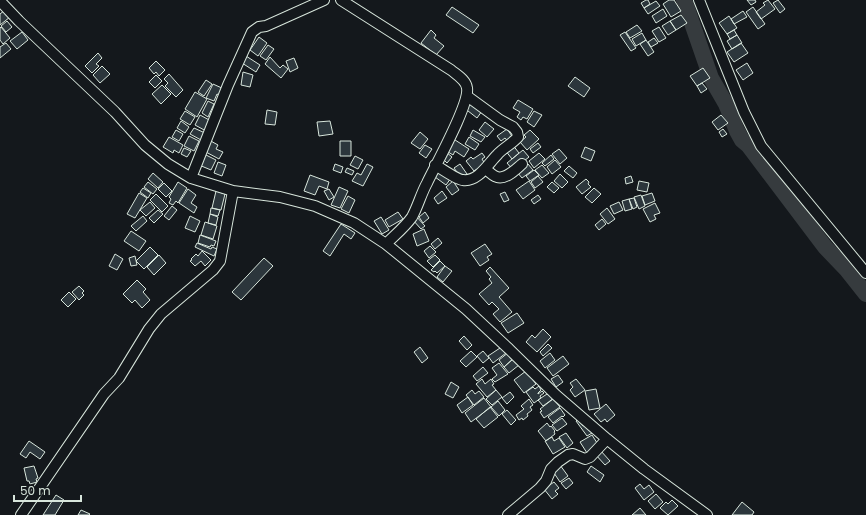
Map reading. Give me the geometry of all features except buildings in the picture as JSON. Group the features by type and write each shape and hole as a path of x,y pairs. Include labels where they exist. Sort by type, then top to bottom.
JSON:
{"street":[{"path":"191,178 228,85 252,32 259,27 266,26 324,0"},
{"path":"341,0 451,70 466,83 467,88 467,96 443,153 435,165 412,217 386,244"},
{"path":"699,0 744,112 761,146 866,273"},
{"path":"0,1 115,112 145,145 168,164 191,178 233,190 280,197 315,206 354,223 386,244 466,309 509,348 556,395 607,439 644,469 707,515"},
{"path":"435,165 458,179 463,180 475,176 486,169 497,155 518,137 517,132 513,127 500,120 467,96"},
{"path":"486,169 496,177 500,178 506,176 522,164"},
{"path":"21,515 104,394 119,378 149,329 161,314 213,270 220,261 233,190"},
{"path":"508,515 544,484 551,469 558,462 568,455 573,454 585,458 590,457 607,439"}],"waterway":[{"path":"684,0 711,78 726,104 742,140 748,145 825,247 847,270 866,294"}]}
